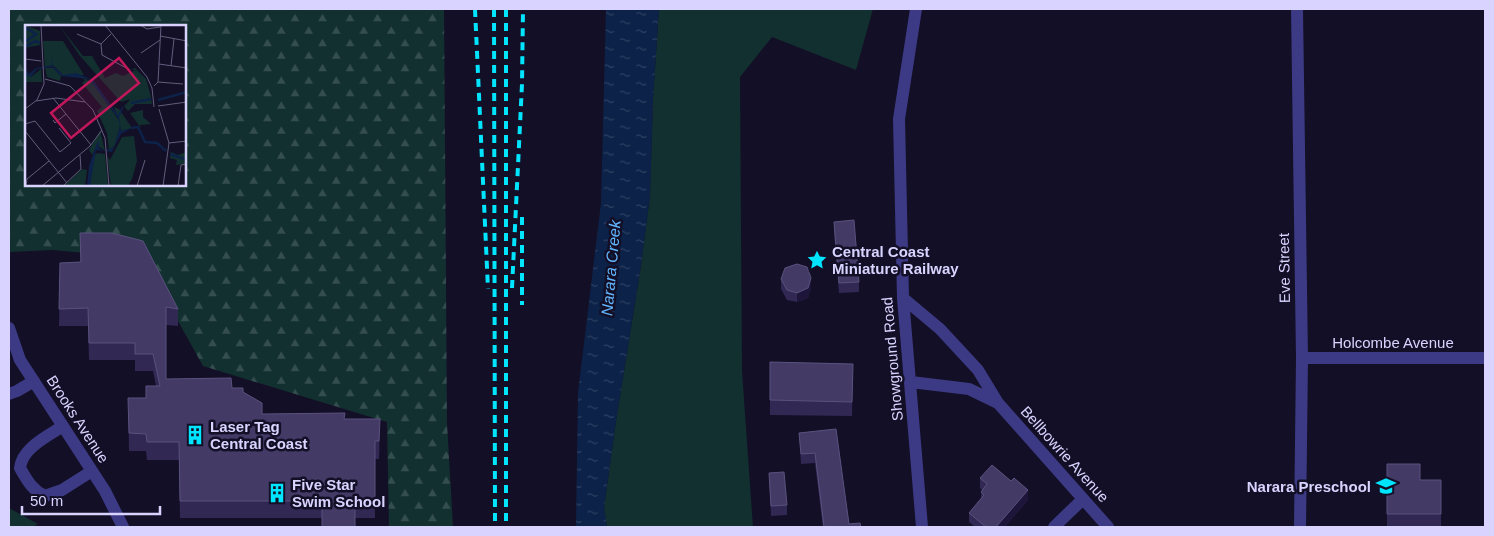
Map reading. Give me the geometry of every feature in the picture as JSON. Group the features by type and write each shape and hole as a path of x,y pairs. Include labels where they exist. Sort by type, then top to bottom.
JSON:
{"street":[{"name":"Showground Road","path":"916,9 899,119 903,298 922,527"},
{"name":"Eve Street","path":"1297,9 1302,358 1300,527"},
{"name":"Bellbowrie Avenue","path":"903,298 940,329 978,370 998,403 1108,527"},
{"name":"Brooks Avenue","path":"9,328 20,360 105,491 123,527"},
{"name":"Holcombe Avenue","path":"1302,358 1485,358"},
{"path":"9,394 34,381"},
{"name":"Bellbowrie Avenue","path":"911,382 969,389 998,403"},
{"path":"63,426 28,450 22,457 20,468 28,483 37,492 45,496 62,490 92,471"},
{"path":"1054,527 1083,499"}],"green space":[{"path":"9,9 444,9 447,423 453,527 389,527 387,422 203,366 143,258 52,250 9,252"},
{"path":"659,9 873,9 856,70 772,37 740,77 742,371 753,527 607,527 604,508 650,196 653,99"},
{"path":"9,508 38,524 32,527 9,527"}],"water":[{"name":"Narara Creek","path":"606,9 659,9 653,99 650,196 604,508 607,527 576,527 578,393 601,203"}],"building":[{"path":"854,220 859,282 839,283 834,222"},
{"path":"80,233 112,233 143,241 178,309 166,307 166,379 231,378 232,388 243,388 243,392 262,403 262,414 345,413 344,419 380,419 379,441 375,441 375,501 355,501 355,527 322,527 322,501 180,501 179,442 147,442 146,434 129,433 128,398 146,398 146,386 160,386 153,354 135,354 135,343 89,343 88,308 59,309 60,263 81,262"},
{"path":"797,264 807,267 811,278 808,288 797,293 787,290 781,279 785,268"},
{"path":"770,362 853,364 852,402 770,400"},
{"path":"836,429 849,524 860,523 861,527 824,527 815,453 801,454 799,433"},
{"path":"1387,464 1420,464 1420,480 1441,480 1441,514 1387,514"},
{"path":"992,465 1011,481 1014,478 1028,490 996,527 986,527 969,513 984,495 981,492 987,484 980,478"},
{"path":"784,472 787,505 771,506 769,473"}],"railway":[{"path":"475,9 488,289"},
{"path":"494,9 495,527"},
{"path":"506,9 506,527"},
{"path":"512,288 522,84 523,9"},
{"path":"522,217 522,305"}],"place":[{"name":"Central Coast Miniature Railway","path":"817,260"},
{"name":"Laser Tag Central Coast","path":"195,435"},
{"name":"Narara Preschool","path":"1386,486"},
{"name":"Five Star Swim School","path":"277,493"}]}
